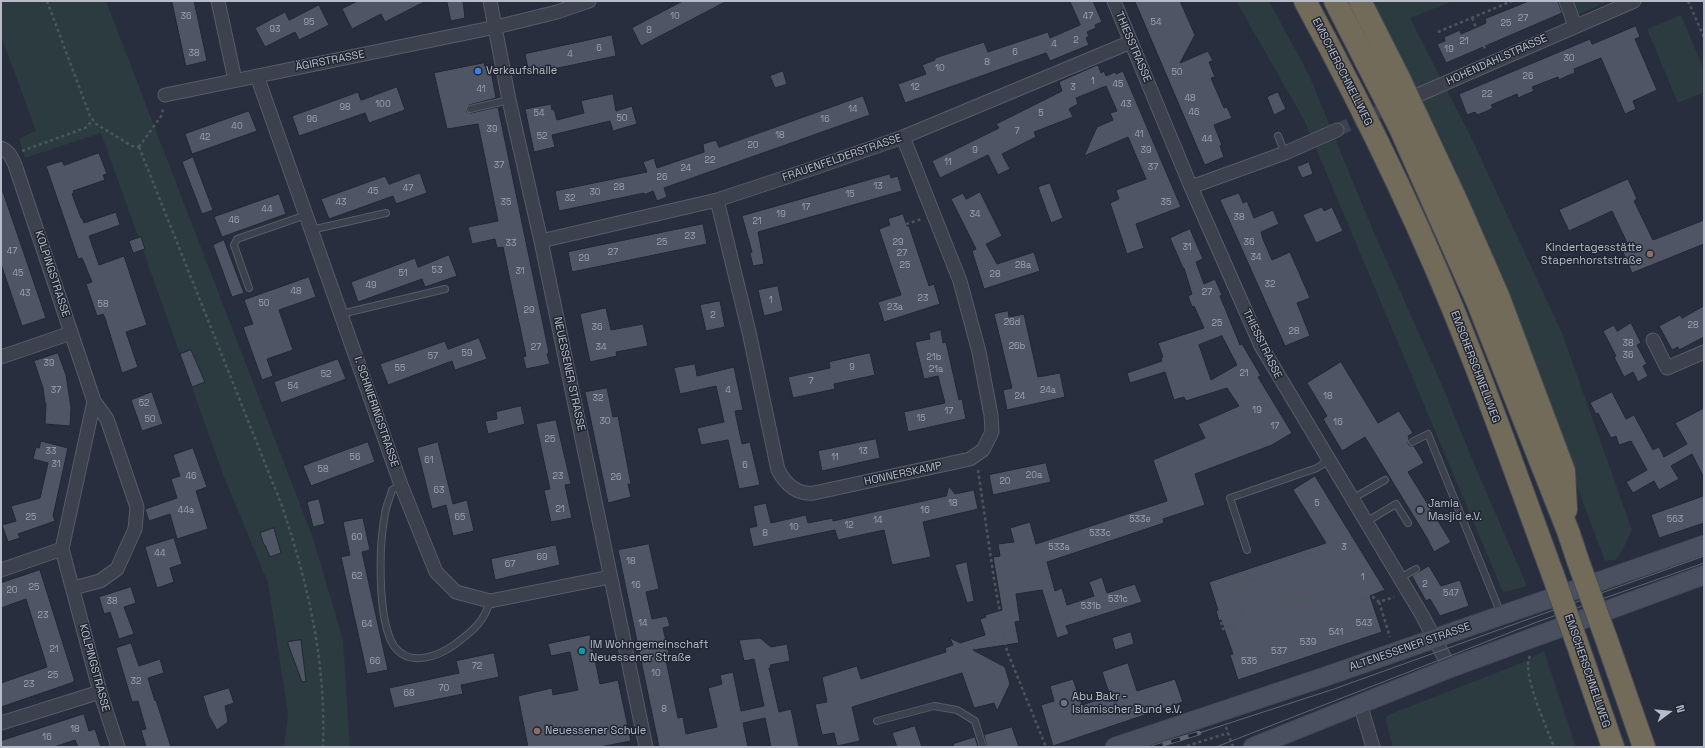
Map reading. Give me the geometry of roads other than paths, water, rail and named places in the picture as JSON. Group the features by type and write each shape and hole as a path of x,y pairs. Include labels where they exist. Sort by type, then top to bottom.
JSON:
{"highway":[{"path":"1289,1 1338,89 1385,160"},
{"name":"EMSCHERSCHNELLWEG","path":"1305,1 1334,54 1424,240 1471,354 1553,575 1614,747"},
{"path":"1335,1 1400,128 1477,301 1568,531 1644,747"},
{"path":"1360,1 1399,78 1457,202 1499,298 1564,471 1568,531"}],"main road":[{"name":"ALTENESSENER STRASSE","path":"1115,747 1436,639 1704,545"},
{"path":"1253,747 1450,668 1704,575"}],"street":[{"path":"218,1 235,80"},
{"name":"NEUESSENER STRASSE","path":"490,1 509,100 541,241 646,747"},
{"name":"ÄGIRSTRASSE","path":"165,95 496,27 557,12 590,1"},
{"name":"THIESSTRASSE","path":"1114,1 1191,187 1261,346 1436,639 1450,668"},
{"path":"1566,1 1575,26"},
{"name":"HOHENDAHLSTRASSE","path":"1418,95 1634,1"},
{"name":"FRAUENFELDERSTRASSE","path":"541,241 717,200 814,168 903,137 1131,42"},
{"name":"I. SCHNIERINGSTRASSE","path":"257,76 401,485 436,572 456,592 490,602 610,577"},
{"path":"1191,187 1285,153 1337,130"},
{"name":"HONNERSKAMP","path":"717,200 749,332 778,470 785,483 795,489 810,494 970,459 983,450 992,432 991,415 980,352 960,281 903,137"},
{"name":"KOLPINGSTRASSE","path":"6,151 15,165 94,400 107,418 137,507 135,529 117,569 100,581 73,588"},
{"path":"1,357 71,333"},
{"path":"1653,340 1667,368 1704,352"},
{"name":"KOLPINGSTRASSE","path":"94,400 62,549 100,692 118,747"},
{"path":"1,570 62,549"},
{"path":"1,723 100,692"},
{"path":"1360,704 1373,747"}],"lane":[{"path":"470,109 509,100"},
{"path":"1278,136 1285,153"},
{"path":"311,230 386,213"},
{"path":"249,288 234,245 237,239 306,214"},
{"path":"341,314 445,289"},
{"path":"1412,442 1428,434 1502,615"},
{"path":"1247,550 1230,498 1317,468 1329,460"},
{"path":"1352,499 1385,480"},
{"path":"401,485 392,490 385,514 380,560 382,604 388,630 394,646 402,654 413,658 434,656 448,649 470,633 486,615 490,602"},
{"path":"1366,522 1396,504 1408,523"},
{"path":"1400,578 1416,569"},
{"path":"877,721 934,706 957,710 975,721 983,747"}],"tunnel":[{"path":"1337,130 1394,105"}],"tram line":[{"path":"1199,733 1334,689 1704,556"},
{"path":"1216,747 1537,622 1704,563"}],"railway":[{"path":"1154,747 1199,733"}],"place":[{"name":"Verkaufshalle","path":"478,71"},
{"name":"Kindertagesstätte Stapenhorststraße","path":"1650,254"},
{"name":"Jamia Masjid e.V.","path":"1420,510"},
{"name":"IM Wohngemeinschaft Neuessener Straße","path":"582,651"},
{"name":"Abu Bakr - Islamischer Bund e.V.","path":"1064,703"},
{"name":"Neuessener Schule","path":"537,731"}]}
